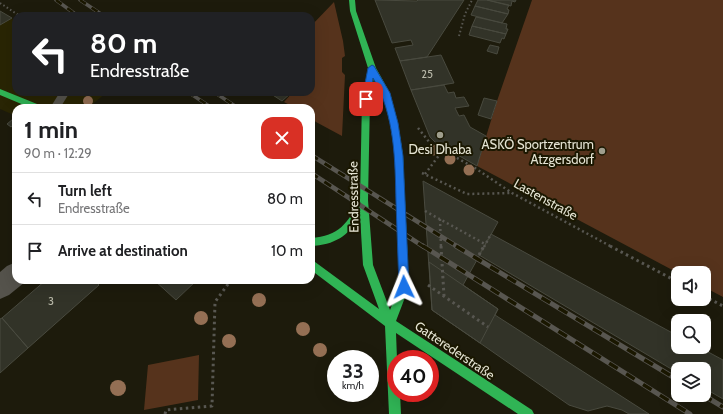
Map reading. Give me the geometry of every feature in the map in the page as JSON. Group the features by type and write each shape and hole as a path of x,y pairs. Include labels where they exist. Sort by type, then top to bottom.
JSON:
{"street":[{"name":"Endresstraße","path":"352,0 353,12 372,68 386,93 394,123 399,156 404,287 390,323"},
{"name":"Endresstraße","path":"372,68 366,99 364,200 368,265 390,323 395,414"},
{"path":"0,92 28,104"},
{"path":"315,242 323,243 341,235 357,216 364,200"},
{"name":"Gatterederstraße","path":"315,267 390,323 528,414"},
{"path":"0,287 12,277"}],"path":[{"path":"459,36 465,14 472,0"},
{"path":"0,3 14,12"},
{"name":"Lastenstraße","path":"416,127 430,143 474,168 512,193 671,278"},
{"path":"425,174 443,150"},
{"path":"419,172 467,194 512,193"},
{"path":"421,208 486,244"},
{"path":"440,219 444,296"},
{"path":"479,255 491,234"},
{"path":"165,414 166,410 212,406 215,302 228,284"},
{"path":"426,284 488,328"},
{"path":"711,300 723,306"}],"shaded area":[{"name":"ASKÖ Sportzentrum Atzgersdorf","path":"532,0 723,0 723,297 711,291 711,266 671,266 671,269 477,166 497,101"},
{"path":"334,2 345,56 342,58 342,72 345,75 342,136 315,121 315,104 288,104 284,102 289,96 315,96 315,22"},
{"path":"0,11 12,18 12,96 102,96 93,104 12,104 12,114 0,109"},
{"path":"199,355 198,400 144,410 148,365"}],"building":[{"path":"375,0 464,0 427,57 400,61 395,48 413,45 411,40 392,43"},
{"path":"478,0 487,0 509,5 507,9 509,10 508,14 475,6"},
{"path":"487,0 516,0 515,2 512,1 511,6"},
{"path":"475,6 508,14 502,23 471,15"},
{"path":"0,11 12,18 0,25"},
{"path":"476,17 507,24 506,29 508,29 506,34 472,26"},
{"path":"472,26 506,34 500,43 469,35"},
{"path":"490,45 499,47 497,54 487,51"},
{"path":"441,55 454,83 411,90 400,61"},
{"path":"444,85 448,93 454,92 456,98 464,97 469,106 455,108 459,116 464,115 470,127 486,136 477,166 435,142 430,137 411,90"},
{"path":"274,96 288,96 282,101"},
{"path":"484,98 497,101 491,119 478,115"},
{"path":"12,120 12,126 7,124"},
{"path":"423,181 498,222 463,285 498,309 480,343 432,310"},
{"path":"491,234 671,332 671,354 711,354 723,360 723,399 711,392 711,362 671,362 671,369 479,255"},
{"path":"429,262 498,309 495,315 649,414 629,414 622,410 607,406 588,411 569,405 432,310"},
{"path":"41,284 99,285 28,348 2,318"},
{"path":"158,284 193,284 176,300"},
{"path":"2,318 28,348 0,373 0,319"}],"railway":[{"path":"56,0 72,12"},
{"path":"80,0 98,12"},
{"path":"194,96 206,104"},
{"path":"220,96 232,104"},
{"path":"315,158 458,247"},
{"path":"315,176 424,247"},
{"path":"423,246 690,414"},
{"path":"456,246 671,376"},
{"path":"711,400 723,407"}],"traffic: fast":[{"path":"352,0 353,11 372,68 386,93 394,123 399,155 404,287 390,323"},
{"path":"372,68 366,99 364,200 368,265 390,323 395,414"},
{"path":"0,92 29,104"},
{"path":"315,242 331,239 345,230 355,217 364,200"},
{"path":"315,267 390,323 528,414"}],"place":[{"name":"Desi Dhaba","path":"440,135"},
{"name":"ASKÖ Sportzentrum Atzgersdorf","path":"602,151"}],"route":[{"path":"366,99 372,68 386,93 394,123 399,156 404,287"}]}
